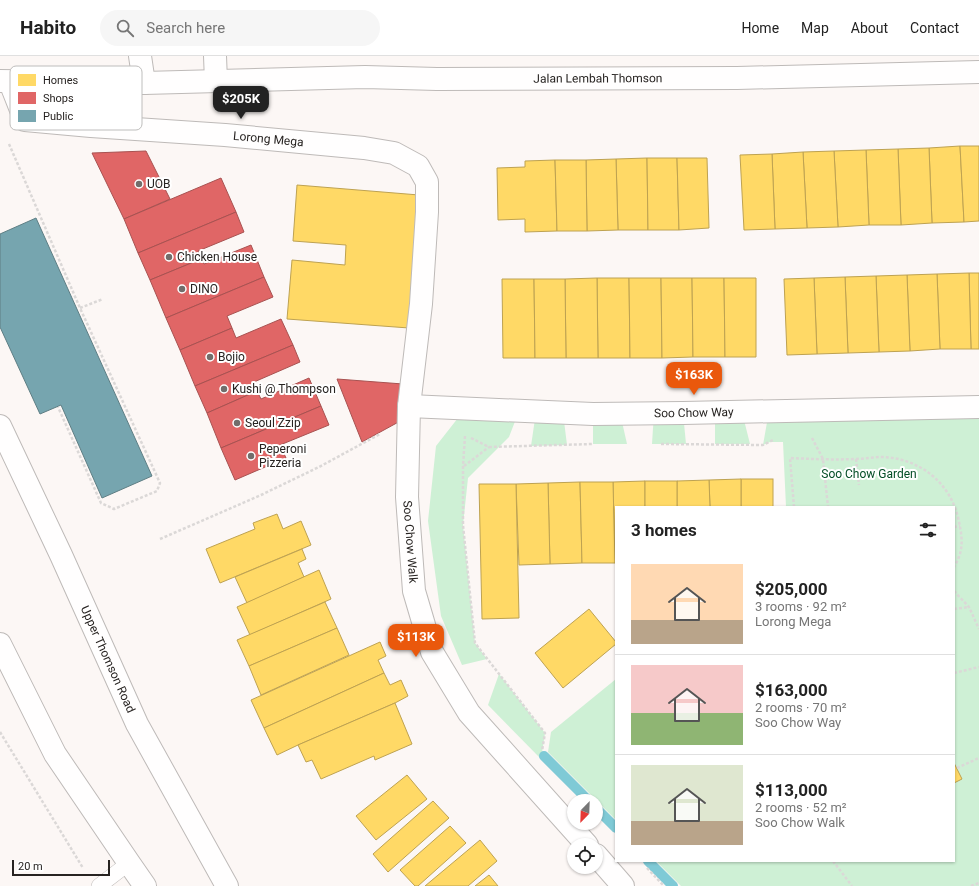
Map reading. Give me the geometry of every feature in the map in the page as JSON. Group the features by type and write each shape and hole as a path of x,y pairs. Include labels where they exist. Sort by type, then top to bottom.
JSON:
{"street":[{"path":"140,56 142,66"},
{"path":"215,56 216,81"},
{"path":"142,69 144,82"},
{"name":"Jalan Lembah Thomson","path":"144,82 365,77 437,79 737,78 979,72"},
{"name":"Lorong Mega","path":"5,81 10,91"},
{"name":"Lorong Mega","path":"142,129 225,135 364,148 394,153 418,166 427,182"},
{"name":"Soo Chow Walk","path":"427,182 427,212 422,304 409,413 407,497 414,592 432,652 470,712 581,838"},
{"name":"Soo Chow Way","path":"409,413 593,414 979,407"},
{"name":"Upper Thomson Road","path":"0,426 61,554 137,724 227,886"},
{"path":"0,644 55,754 145,886"},
{"path":"603,863 623,886"}],"lane":[{"path":"100,886 128,863"}],"path":[{"path":"6,138 80,308 160,483 157,490 114,509 101,503 58,407"},
{"path":"80,308 103,299"},
{"path":"160,539 319,467 409,413"},
{"path":"463,466 489,447 465,435 463,466 463,525 475,643 545,733 542,752"},
{"path":"811,436 823,459 828,506"},
{"path":"794,506 790,458 856,459 882,457 897,459 914,464 928,471 941,484 950,496 955,506"},
{"path":"856,459 859,485"},
{"path":"955,507 960,526 962,546 960,558 955,566"},
{"path":"955,527 960,526"},
{"path":"955,591 969,607 979,629"},
{"path":"955,609 969,607"},
{"path":"955,672 979,668"},
{"path":"0,732 86,873"},
{"path":"957,768 979,758"},
{"path":"834,862 852,886"},
{"path":"645,866 664,886"},
{"path":"972,886 979,883"}],"green space":[{"name":"Soo Chow Garden","path":"979,406 979,886 681,886 657,862 955,862 955,506 786,506 783,442 770,442 763,445 769,411"},
{"path":"465,409 519,411 509,437 468,478 463,525 475,643 487,659 462,665 441,616 428,521 436,446"},
{"path":"536,412 563,413 567,445 531,446"},
{"path":"742,412 750,444 715,444 715,413"},
{"path":"620,413 627,444 593,444 593,414"},
{"path":"654,413 683,413 686,444 652,444"},
{"path":"499,674 545,733 541,759 488,705"},
{"path":"615,680 615,819 603,807 603,794 590,794 548,752 551,732"}],"building: Homes":[{"path":"960,146 964,222 932,223 929,148"},
{"path":"960,146 979,146 979,221 964,222"},
{"path":"929,148 932,223 901,225 898,149"},
{"path":"898,149 901,225 869,225 866,150"},
{"path":"866,150 869,225 838,227 834,151"},
{"path":"834,151 838,227 807,228 803,152"},
{"path":"803,152 807,228 775,229 772,154"},
{"path":"772,154 775,229 744,230 740,155"},
{"path":"647,158 648,230 618,230 616,159"},
{"path":"647,158 677,158 679,230 648,230"},
{"path":"677,158 707,158 709,228 679,230"},
{"path":"616,159 618,230 587,231 586,160"},
{"path":"555,160 557,231 525,232 525,219 498,220 497,168 525,167 525,161"},
{"path":"555,160 586,160 587,231 557,231"},
{"path":"297,185 419,195 409,328 287,319 292,260 345,265 346,245 293,241"},
{"path":"969,273 979,273 979,349 971,349"},
{"path":"969,273 971,349 940,349 937,274"},
{"path":"937,274 940,349 910,351 907,275"},
{"path":"907,275 910,351 879,352 876,276"},
{"path":"876,276 879,352 848,353 845,277"},
{"path":"845,277 848,353 817,354 814,278"},
{"path":"597,278 629,278 630,358 598,358"},
{"path":"597,278 598,358 566,358 565,279"},
{"path":"629,278 661,278 662,358 630,358"},
{"path":"661,278 692,278 693,357 662,358"},
{"path":"692,278 724,278 725,357 693,357"},
{"path":"724,278 756,278 756,357 725,357"},
{"path":"814,278 817,354 787,355 784,279"},
{"path":"502,279 534,279 535,358 503,358"},
{"path":"534,279 565,279 566,358 535,358"},
{"path":"741,479 773,479 773,506 741,506"},
{"path":"741,479 741,506 710,506 709,480"},
{"path":"709,480 710,506 677,506 677,481"},
{"path":"645,481 645,506 615,506 615,563 613,482"},
{"path":"645,481 677,481 677,506 645,506"},
{"path":"580,482 582,563 550,564 548,483"},
{"path":"580,482 613,482 615,563 582,563"},
{"path":"548,483 550,564 519,565 516,484"},
{"path":"479,484 516,484 519,618 482,619"},
{"path":"277,514 283,529 301,521 311,545 220,583 206,549 255,529 253,523"},
{"path":"302,549 306,559 298,563 304,577 247,603 235,577"},
{"path":"319,570 331,599 250,635 237,607"},
{"path":"325,602 337,628 249,666 237,640"},
{"path":"589,609 615,641 615,645 563,688 535,653"},
{"path":"337,628 349,655 261,695 249,666"},
{"path":"380,642 386,656 378,660 384,673 264,728 251,700"},
{"path":"384,673 390,685 401,680 408,696 277,755 264,728"},
{"path":"395,703 412,744 375,760 374,756 321,779 312,760 306,762 298,745"},
{"path":"955,765 962,779 955,782"},
{"path":"407,775 427,799 376,840 356,816"},
{"path":"433,801 449,818 388,872 373,854"},
{"path":"450,826 466,843 418,886 415,886 400,870"},
{"path":"480,840 497,861 468,886 425,886"},
{"path":"489,875 498,886 475,886"}],"building: Shops":[{"path":"146,151 170,199 124,219 92,153"},
{"path":"221,178 236,212 138,253 124,219"},
{"path":"236,212 244,232 198,251 201,259 150,280 138,253"},
{"path":"251,245 264,277 166,318 150,280 201,259 204,264"},
{"path":"264,277 273,297 227,316 232,328 180,350 166,318"},
{"path":"281,319 293,345 195,386 180,350 232,328 236,338"},
{"path":"293,345 300,362 254,382 257,391 207,413 195,386"},
{"path":"309,378 321,406 221,448 207,413 257,391 261,399"},
{"path":"337,379 403,384 404,419 362,442"},
{"path":"321,406 329,425 280,445 286,458 235,480 221,448"}],"building: Public":[{"path":"36,218 152,476 102,498 61,405 40,414 0,327 0,234"}],"waterway":[{"path":"544,756 582,794"},
{"path":"603,815 615,827"},
{"path":"649,862 673,886"}],"place":[{"name":"UOB","path":"139,184"},
{"name":"Chicken House","path":"169,257"},
{"name":"DINO","path":"182,289"},
{"name":"Bojio","path":"210,357"},
{"name":"Kushi @ Thompson","path":"224,389"},
{"name":"Seoul Zzip","path":"237,423"},
{"name":"Peperoni Pizzeria","path":"251,456"}]}
